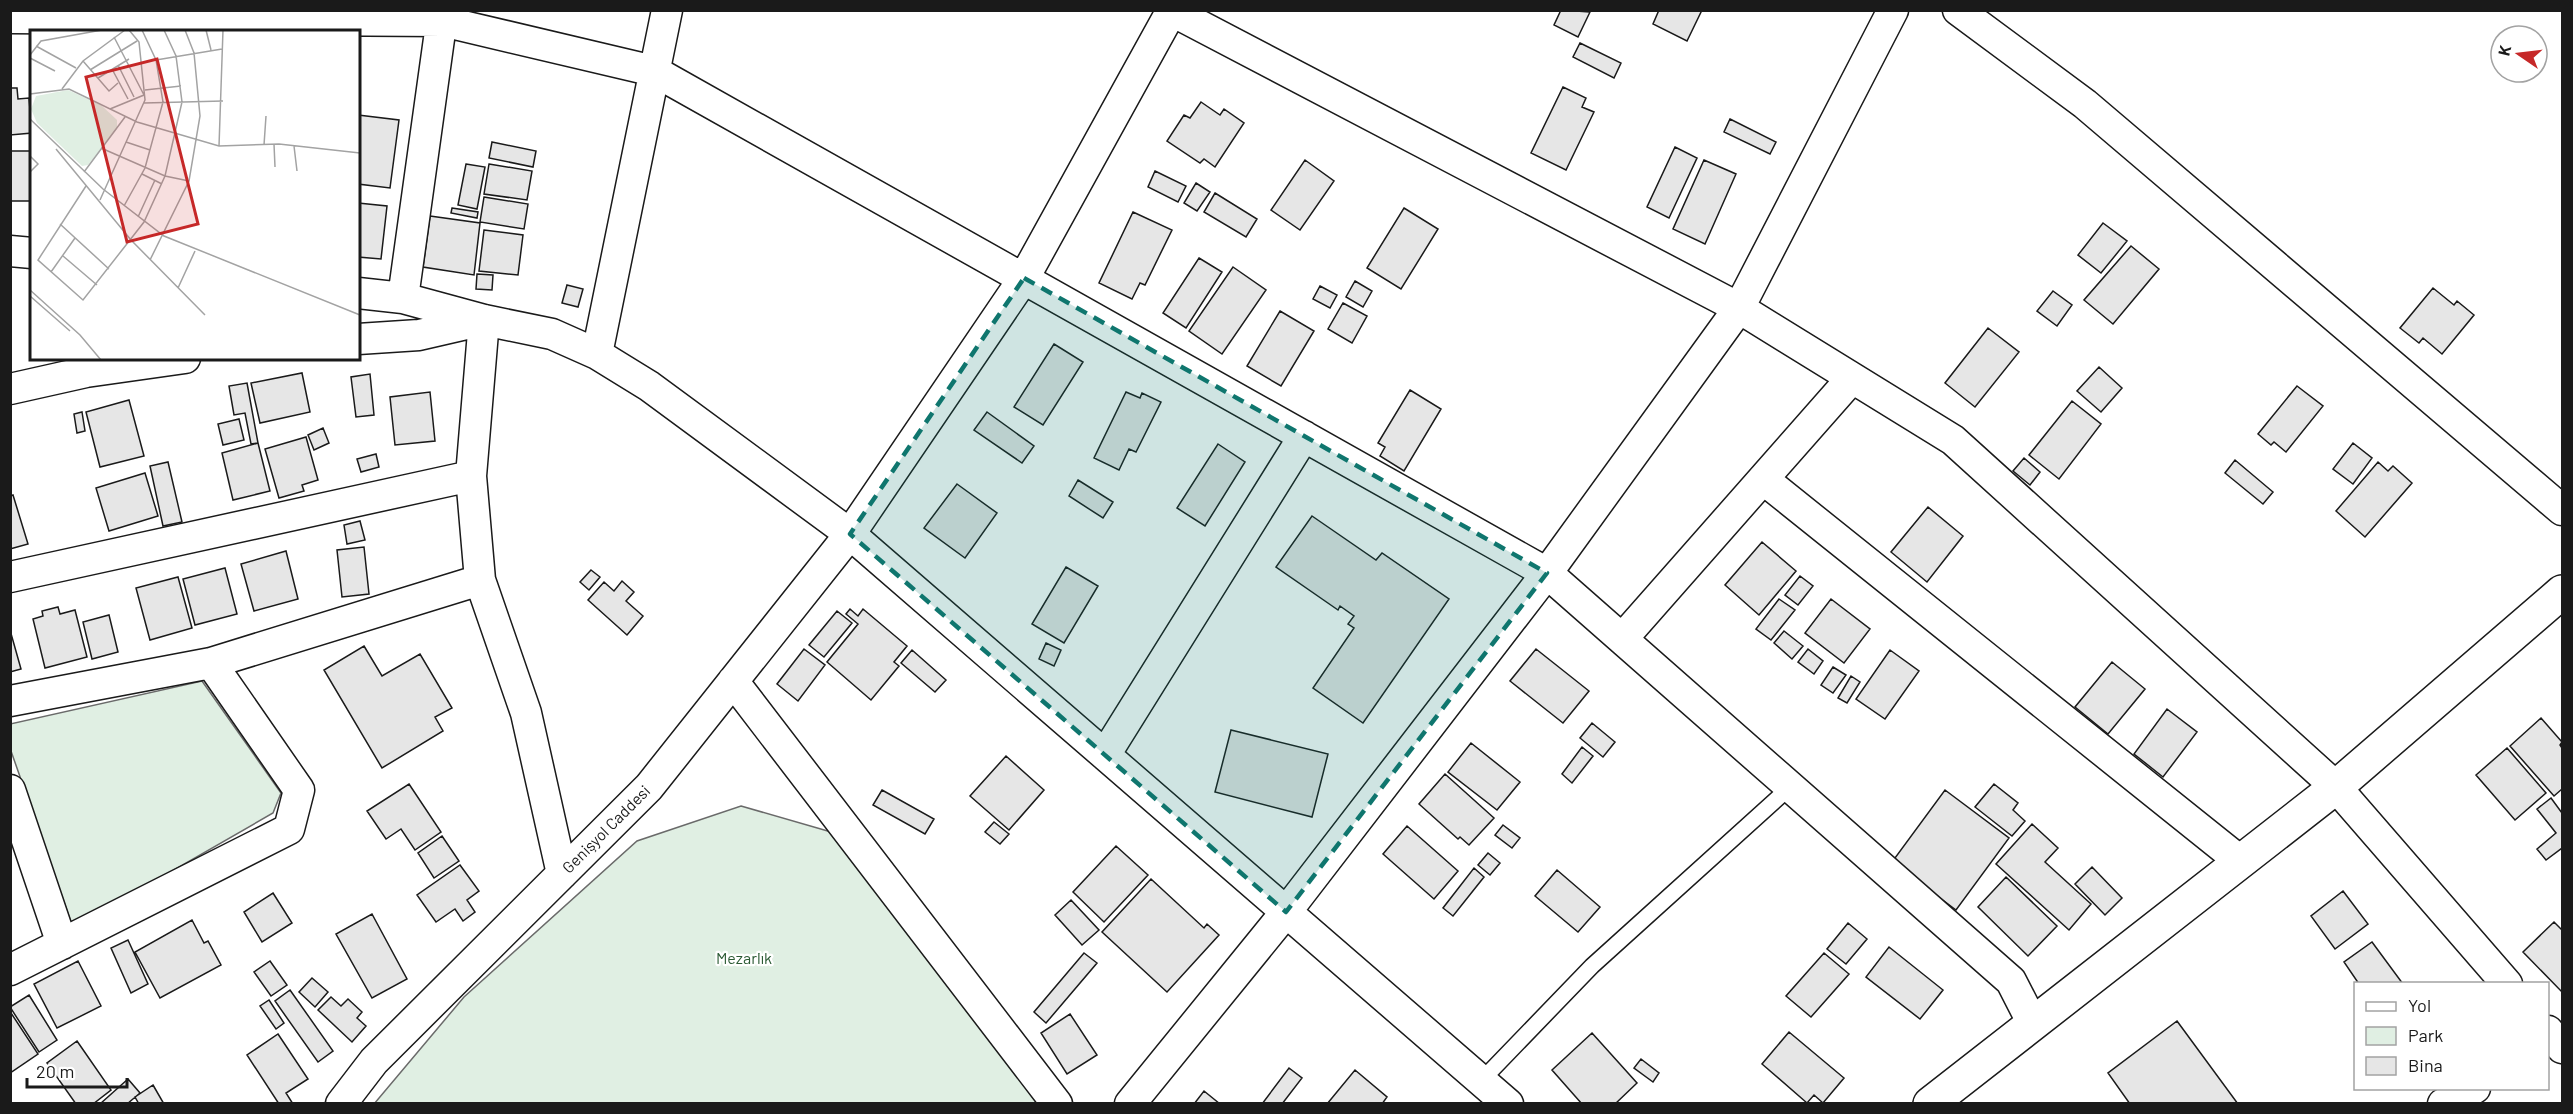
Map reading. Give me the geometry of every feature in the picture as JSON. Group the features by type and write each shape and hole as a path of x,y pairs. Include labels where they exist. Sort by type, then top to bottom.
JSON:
{"street":[{"path":"597,354 667,10"},
{"path":"1130,1104 1286,912 1547,573 1739,308 1893,10"},
{"path":"1958,10 2085,104 2562,510"},
{"path":"1172,11 1739,308 1953,440 2336,788 2505,982"},
{"name":"Genişyol Caddesi","path":"341,1104 374,1061 650,787 850,534 1024,278 1172,11"},
{"path":"403,298 442,16"},
{"path":"10,18 96,25 442,16 654,71 1547,573 2011,981 2032,1022"},
{"path":"10,251 30,253"},
{"path":"360,292 403,298 484,320 552,334 597,354 649,386 850,534 1508,1104"},
{"path":"360,339 419,334 484,320"},
{"path":"484,320 471,476 480,580 526,713 562,874"},
{"path":"10,389 86,372 171,360"},
{"path":"1622,639 1852,378"},
{"path":"1105,755 1304,436"},
{"path":"10,577 471,476"},
{"path":"1763,479 2240,861"},
{"path":"10,701 211,663 480,580"},
{"path":"1930,1104 2032,1022 2336,788 2562,592"},
{"path":"10,970 289,829 299,790 211,663"},
{"path":"733,681 1057,1104"},
{"path":"10,790 62,944"},
{"path":"2549,1032 2562,1048"},
{"path":"2443,1104 2473,1090"}],"lane":[{"path":"1482,1080 1592,966 1790,787"}],"highlighted area":[{"path":"1024,278 1547,573 1286,912 850,534"}],"green space":[{"path":"202,681 281,793 273,813 73,928 11,751 10,724"},
{"name":"Mezarlık","path":"741,806 876,845 1066,1104 374,1104 464,997 637,841"}],"building":[{"path":"1561,10 1590,12 1578,37 1554,25"},
{"path":"1659,10 1702,10 1687,41 1653,24"},
{"path":"1580,43 1621,63 1614,78 1573,57"},
{"path":"1563,87 1586,98 1582,107 1594,112 1566,170 1531,153"},
{"path":"10,88 17,88 18,99 29,98 30,133 10,135"},
{"path":"1201,102 1220,115 1224,109 1244,123 1215,167 1204,159 1200,163 1167,141 1184,115 1190,118"},
{"path":"360,115 399,120 390,188 360,184"},
{"path":"1730,119 1776,142 1770,154 1724,132"},
{"path":"492,142 536,151 533,167 489,158"},
{"path":"1675,147 1697,158 1669,218 1647,207"},
{"path":"10,151 30,151 30,201 10,201"},
{"path":"1305,160 1334,181 1300,230 1271,210"},
{"path":"1704,160 1736,174 1705,244 1673,229"},
{"path":"466,164 485,167 477,209 458,205"},
{"path":"489,164 532,171 527,200 484,194"},
{"path":"1155,171 1186,186 1178,202 1148,187"},
{"path":"1196,183 1210,192 1197,211 1184,203"},
{"path":"1215,193 1257,219 1246,237 1204,212"},
{"path":"484,197 528,204 524,229 480,222"},
{"path":"360,203 387,206 381,259 360,257"},
{"path":"452,208 478,212 477,218 451,213"},
{"path":"1404,208 1438,229 1401,289 1367,268"},
{"path":"1133,212 1172,230 1145,285 1140,283 1132,299 1099,283"},
{"path":"430,216 480,223 474,275 423,267"},
{"path":"2103,223 2127,241 2101,273 2078,255"},
{"path":"484,230 523,235 518,275 479,271"},
{"path":"2131,246 2159,269 2113,324 2084,300"},
{"path":"1199,258 1222,272 1186,328 1163,313"},
{"path":"1233,267 1266,290 1222,354 1189,331"},
{"path":"477,274 493,275 492,290 476,289"},
{"path":"1355,281 1372,291 1363,307 1346,297"},
{"path":"567,285 583,289 578,307 562,303"},
{"path":"1320,286 1337,295 1330,308 1313,299"},
{"path":"2433,288 2454,305 2457,301 2474,315 2442,354 2423,338 2419,343 2400,328"},
{"path":"2053,291 2072,305 2057,326 2037,311"},
{"path":"1343,303 1367,316 1352,343 1328,329"},
{"path":"1280,311 1314,331 1281,386 1247,366"},
{"path":"1988,328 2019,352 1975,407 1945,383"},
{"path":"1054,344 1083,362 1043,425 1014,407"},
{"path":"2099,367 2122,388 2101,412 2077,391"},
{"path":"302,373 310,412 260,423 251,383"},
{"path":"370,374 374,415 356,417 351,377"},
{"path":"247,383 258,443 251,444 245,413 234,415 229,386"},
{"path":"2297,386 2323,406 2286,452 2274,442 2271,445 2258,434"},
{"path":"1410,390 1441,409 1404,471 1380,456 1385,447 1378,443"},
{"path":"430,392 435,441 395,445 390,397"},
{"path":"1126,392 1140,398 1142,393 1161,402 1136,452 1129,449 1119,470 1094,458"},
{"path":"129,400 144,456 100,467 86,412"},
{"path":"2072,401 2101,424 2059,479 2029,455"},
{"path":"82,412 85,431 77,433 74,414"},
{"path":"987,412 1034,446 1022,463 974,430"},
{"path":"239,419 244,440 223,445 218,424"},
{"path":"323,428 329,443 314,450 308,435"},
{"path":"306,437 318,480 302,485 304,491 279,498 265,449"},
{"path":"258,443 270,491 233,500 222,453"},
{"path":"2353,443 2372,458 2353,484 2333,469"},
{"path":"1218,444 1245,462 1205,526 1177,508"},
{"path":"376,454 379,467 361,472 357,459"},
{"path":"2024,458 2040,472 2030,485 2013,471"},
{"path":"2235,460 2273,492 2263,504 2225,473"},
{"path":"168,462 182,522 163,526 150,466"},
{"path":"2378,462 2388,471 2393,466 2412,483 2365,537 2336,511"},
{"path":"145,473 158,516 109,531 96,488"},
{"path":"1078,480 1113,502 1103,518 1069,496"},
{"path":"957,484 997,513 965,558 924,528"},
{"path":"13,495 28,544 10,549 10,496"},
{"path":"1928,507 1963,536 1927,582 1891,552"},
{"path":"1312,516 1376,560 1382,553 1449,599 1363,723 1313,688 1354,628 1348,624 1354,616 1340,606 1338,610 1276,567"},
{"path":"360,521 365,540 347,544 344,525"},
{"path":"1762,542 1796,571 1759,615 1725,585"},
{"path":"364,547 369,594 342,597 337,550"},
{"path":"286,551 298,599 254,611 241,564"},
{"path":"1066,567 1098,586 1064,643 1032,624"},
{"path":"225,568 237,614 195,625 183,579"},
{"path":"591,570 600,577 589,590 580,582"},
{"path":"1800,576 1813,586 1798,605 1785,595"},
{"path":"178,577 192,628 150,640 136,588"},
{"path":"622,581 634,592 626,601 643,616 627,635 588,600 604,582 614,591"},
{"path":"1779,599 1795,610 1771,640 1756,629"},
{"path":"1831,599 1870,629 1844,663 1805,633"},
{"path":"58,607 60,614 75,610 87,657 45,668 33,619 43,616 42,611"},
{"path":"850,609 858,616 863,609 907,646 894,662 899,666 871,700 827,662 858,624 846,614"},
{"path":"837,611 852,623 824,657 809,645"},
{"path":"109,615 118,652 92,659 83,622"},
{"path":"10,630 21,669 10,672"},
{"path":"1784,631 1803,646 1792,659 1774,643"},
{"path":"1046,643 1061,650 1054,666 1039,659"},
{"path":"364,646 382,676 420,654 452,708 435,717 443,731 382,768 324,670"},
{"path":"804,649 825,665 798,701 777,684"},
{"path":"1536,649 1589,691 1563,723 1510,681"},
{"path":"1808,649 1823,661 1814,674 1798,662"},
{"path":"912,650 946,680 935,692 901,663"},
{"path":"1890,650 1919,671 1885,719 1856,699"},
{"path":"2112,662 2145,689 2108,734 2075,707"},
{"path":"1833,667 1846,675 1833,693 1821,685"},
{"path":"1851,676 1860,682 1847,703 1838,698"},
{"path":"2167,709 2197,732 2163,777 2134,754"},
{"path":"2541,718 2562,742 2560,745 2562,748 2562,789 2554,796 2510,746"},
{"path":"1592,723 1615,742 1603,757 1580,738"},
{"path":"1231,730 1328,754 1312,817 1215,792"},
{"path":"1471,743 1520,782 1497,810 1448,772"},
{"path":"1582,747 1593,756 1572,783 1562,774"},
{"path":"2507,748 2546,793 2515,820 2476,775"},
{"path":"1006,756 1044,790 1009,830 970,796"},
{"path":"1445,774 1494,818 1469,845 1460,837 1458,839 1419,804"},
{"path":"409,784 441,832 415,850 401,829 386,839 367,811"},
{"path":"1994,784 2018,803 2013,810 2025,821 2012,836 1975,807"},
{"path":"882,790 934,819 925,834 873,805"},
{"path":"1945,790 2009,838 1956,910 1892,862"},
{"path":"2551,798 2562,813 2562,848 2546,860 2537,849 2556,833 2537,809"},
{"path":"994,822 1009,834 1000,844 985,832"},
{"path":"2032,824 2058,848 2045,862 2091,904 2069,930 1996,864"},
{"path":"1503,825 1520,838 1512,848 1495,835"},
{"path":"1407,826 1458,871 1434,899 1383,854"},
{"path":"442,836 459,861 434,878 418,853"},
{"path":"1116,846 1148,875 1104,922 1073,892"},
{"path":"1488,853 1500,863 1490,875 1478,865"},
{"path":"460,865 479,891 467,900 475,912 463,921 455,909 436,922 417,895"},
{"path":"2092,867 2122,898 2105,915 2075,884"},
{"path":"1474,868 1484,877 1453,916 1443,908"},
{"path":"1557,870 1600,907 1578,932 1535,896"},
{"path":"2006,877 2057,926 2028,956 1978,907"},
{"path":"1151,879 1204,928 1207,924 1219,935 1167,992 1102,932"},
{"path":"2343,891 2368,924 2335,949 2311,916"},
{"path":"273,893 292,923 262,942 244,912"},
{"path":"1071,900 1099,930 1082,945 1055,915"},
{"path":"372,914 407,979 372,998 336,934"},
{"path":"192,920 204,943 208,941 221,965 160,998 135,952"},
{"path":"2554,922 2562,930 2562,992 2523,952"},
{"path":"1848,923 1867,939 1846,964 1827,949"},
{"path":"128,940 148,984 131,993 111,948"},
{"path":"2372,942 2402,982 2358,982 2344,962"},
{"path":"1889,947 1943,990 1920,1019 1866,977"},
{"path":"1084,953 1097,963 1046,1023 1034,1012"},
{"path":"1824,953 1849,974 1811,1017 1786,996"},
{"path":"78,961 101,1006 57,1028 34,984"},
{"path":"270,961 287,985 271,996 254,972"},
{"path":"312,978 328,992 315,1007 299,992"},
{"path":"290,990 333,1051 318,1062 275,1001"},
{"path":"29,995 57,1040 39,1052 10,1007"},
{"path":"331,997 341,1006 348,999 362,1012 357,1018 366,1026 352,1042 318,1010"},
{"path":"269,1000 284,1023 276,1029 260,1006"},
{"path":"10,1014 38,1054 10,1073"},
{"path":"1070,1014 1097,1055 1067,1074 1041,1033"},
{"path":"2177,1021 2238,1104 2130,1104 2108,1073"},
{"path":"1789,1032 1844,1078 1823,1103 1814,1095 1807,1103 1762,1064"},
{"path":"1592,1033 1637,1083 1615,1104 1582,1104 1552,1070"},
{"path":"278,1034 308,1079 286,1093 293,1104 279,1104 247,1055"},
{"path":"77,1041 111,1090 93,1104 76,1104 47,1063"},
{"path":"1641,1059 1659,1073 1653,1082 1634,1068"},
{"path":"1289,1068 1302,1078 1282,1104 1262,1104"},
{"path":"1355,1070 1387,1097 1382,1104 1327,1104"},
{"path":"128,1079 140,1093 127,1104 100,1104"},
{"path":"153,1085 164,1104 139,1104 135,1097"},
{"path":"1204,1091 1220,1104 1194,1104"}]}
